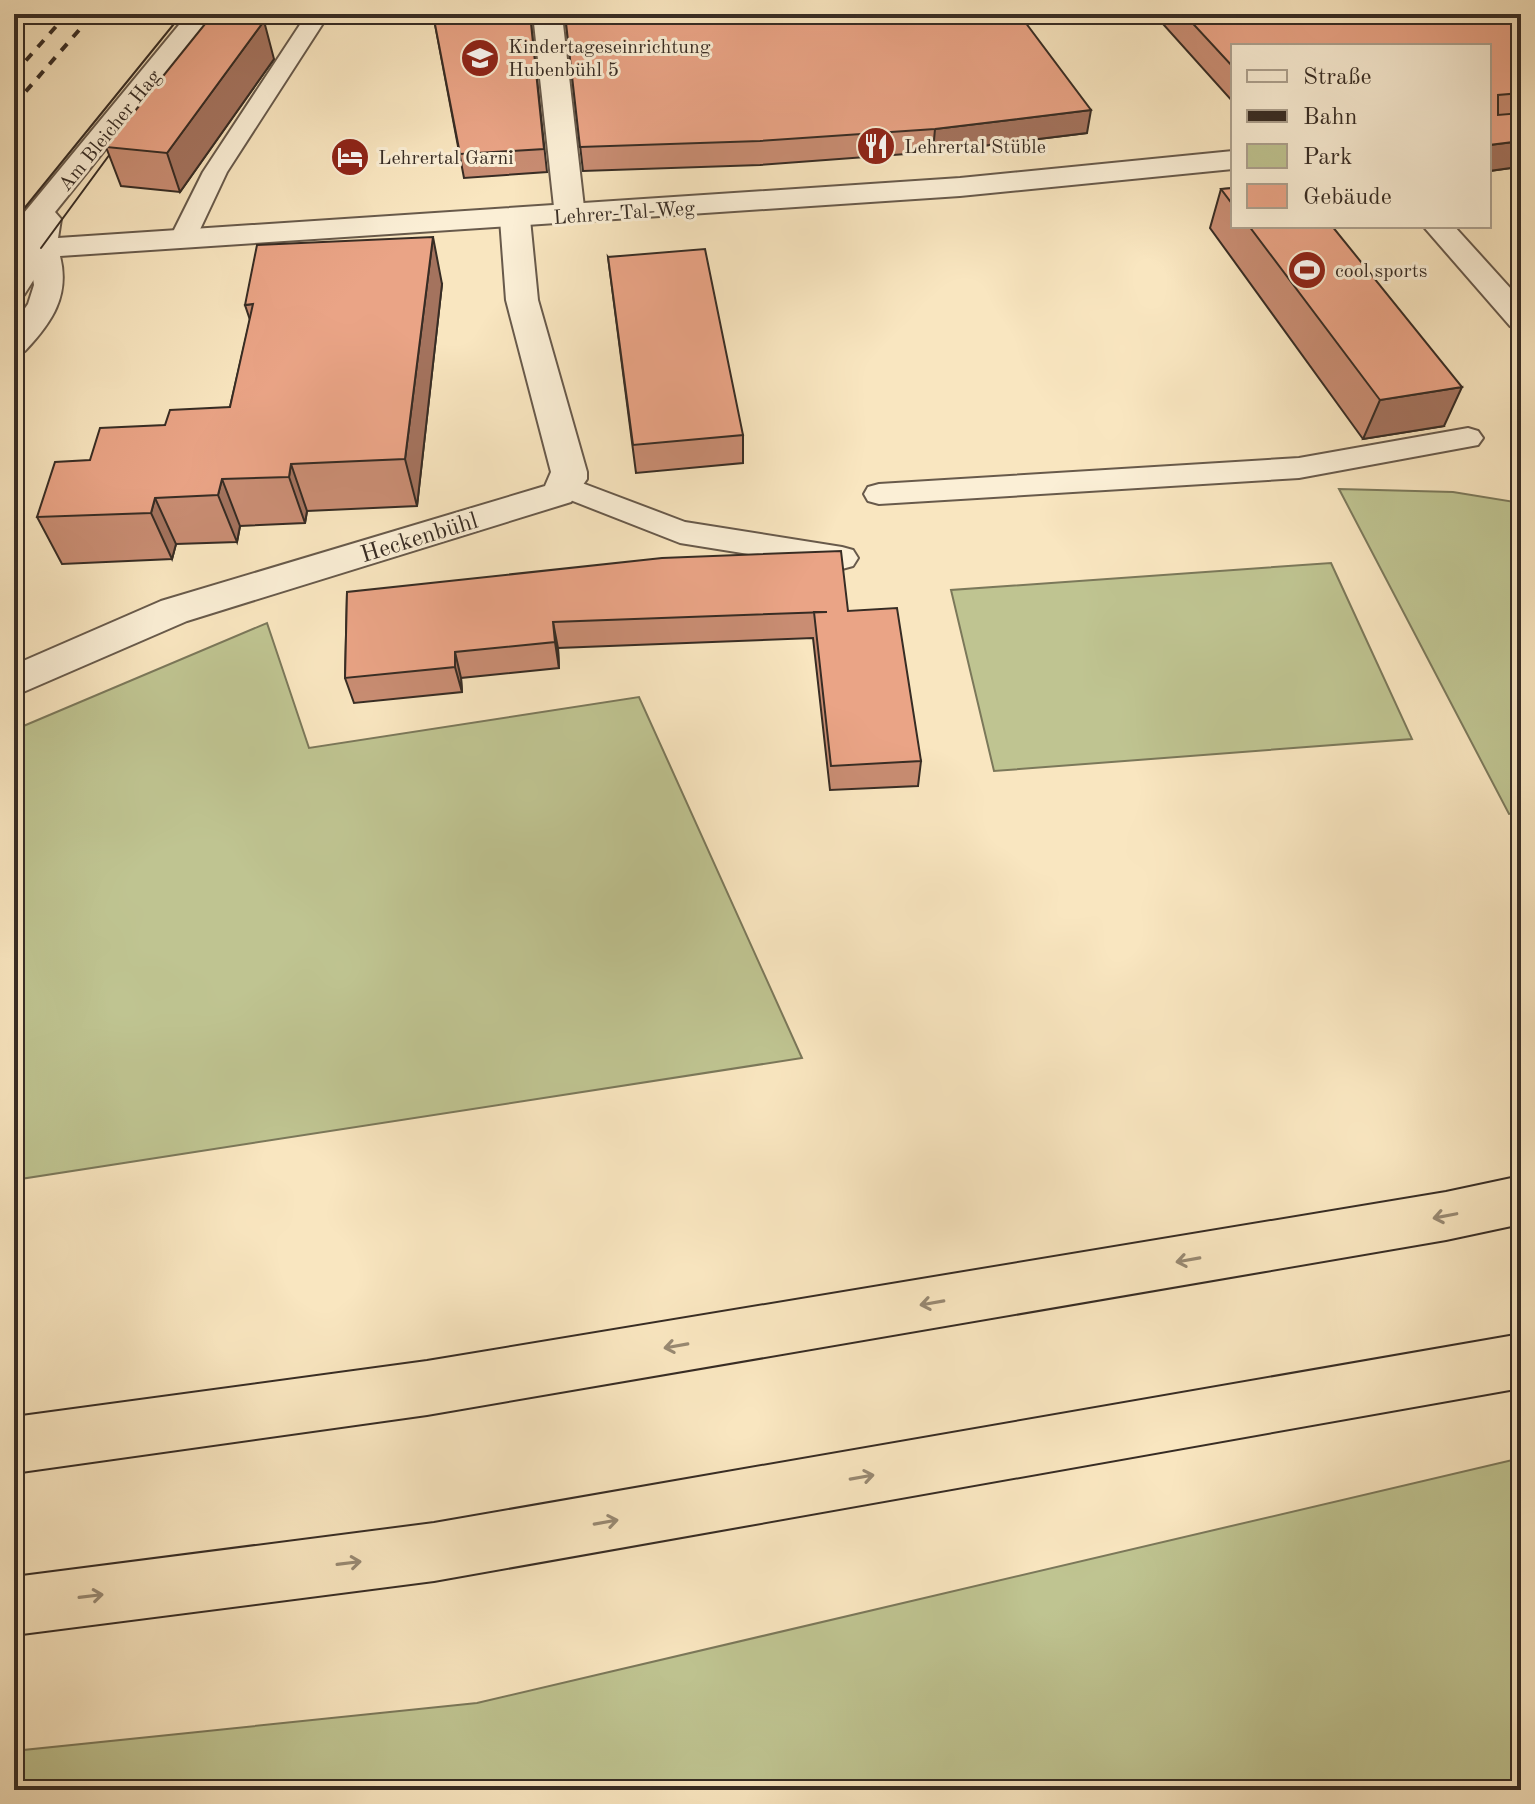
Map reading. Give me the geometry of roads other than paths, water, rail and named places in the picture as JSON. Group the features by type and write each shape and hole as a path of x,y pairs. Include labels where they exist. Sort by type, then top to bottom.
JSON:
{"highway":[{"path":"14,1445 427,1388 1446,1216 1521,1200"},
{"path":"14,1606 434,1552 1521,1361"}],"street":[{"name":"Am Bleicher Hag","path":"23,247 53,199 201,14"},
{"path":"570,216 548,19 579,20"},
{"name":"Lehrer-Tal-Weg","path":"23,247 570,216 960,187 1231,160"},
{"path":"515,219 522,300 569,472 566,487"},
{"path":"1440,228 1521,319"},
{"path":"14,344 47,293 49,277 23,247"},
{"name":"Heckenbühl","path":"14,681 174,611 544,501 566,487"}],"lane":[{"path":"182,240 215,172 318,14"},
{"path":"14,289 23,247"},
{"path":"879,494 1299,468 1468,438"},
{"path":"566,487 680,532 842,558"}],"tram line":[{"path":"14,221 182,14"},
{"path":"41,248 121,139"}],"railway":[{"path":"14,74 67,14"},
{"path":"14,105 93,14"}],"place":[{"name":"Kindertageseinrichtung Hubenbühl 5","path":"480,58"},
{"name":"Lehrertal Stüble","path":"876,146"},
{"name":"Lehrertal Garni","path":"350,157"},
{"name":"cool sports","path":"1307,270"}]}
